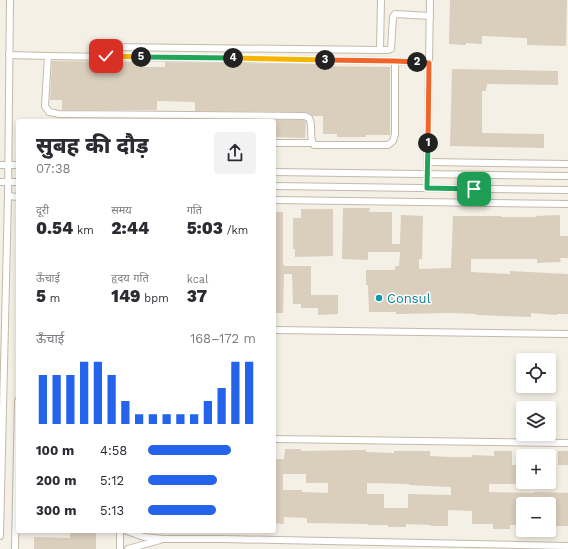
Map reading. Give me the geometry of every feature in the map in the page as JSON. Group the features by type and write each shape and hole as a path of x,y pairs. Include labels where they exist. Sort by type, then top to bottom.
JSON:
{"street":[{"path":"0,536 8,196 10,0"},
{"path":"380,50 381,0"},
{"path":"427,188 430,0"},
{"path":"108,47 388,50 391,49 393,17 395,14 430,16"},
{"path":"9,55 395,61 429,63"},
{"path":"48,56 46,106 49,112 60,114 305,116 309,118 311,122 312,143"},
{"path":"276,143 312,143 314,145 388,145 393,141 395,134 395,61"},
{"path":"428,162 568,164"},
{"path":"0,165 16,166"},
{"path":"276,172 568,176"},
{"path":"0,182 16,182"},
{"path":"276,186 568,190"},
{"path":"8,196 16,197"},
{"path":"276,200 568,204"},
{"path":"276,330 568,334"},
{"path":"276,439 568,443"},
{"path":"15,549 16,500"},
{"path":"120,533 120,549"},
{"path":"133,533 144,537 163,539 224,539 445,546 568,546"},
{"path":"224,533 224,539"},
{"path":"128,549 163,539"}],"building":[{"path":"450,0 567,0 566,46 527,45 527,38 482,36 482,44 449,44"},
{"path":"52,61 138,62 138,67 165,67 165,62 318,64 318,66 390,67 390,135 337,137 337,134 323,134 323,116 313,116 305,112 195,111 195,102 157,101 157,110 62,110 62,100 50,100"},
{"path":"452,69 558,71 558,85 487,84 486,91 482,91 482,133 544,134 544,148 450,146"},
{"path":"276,120 306,121 305,138 276,137"},
{"path":"343,208 370,208 369,212 392,212 392,244 400,244 401,215 423,216 422,259 419,259 419,269 451,268 453,216 536,217 560,215 560,236 568,236 568,258 560,258 561,262 537,263 537,259 471,259 471,272 510,274 510,271 568,274 568,314 557,315 531,313 531,317 451,313 396,314 396,312 369,312 366,270 395,270 395,266 399,266 400,252 368,252 368,260 342,259"},
{"path":"301,209 333,209 333,256 295,257 295,249 293,249 293,218 301,218"},
{"path":"276,212 283,212 284,266 311,266 311,295 338,295 338,314 318,315 318,308 301,308 301,304 293,304 292,274 284,274 283,313 276,313"},
{"path":"285,449 301,449 301,451 366,450 366,452 394,453 394,451 430,451 430,456 450,457 472,457 472,455 494,456 494,451 512,451 512,465 516,465 516,484 489,484 489,492 568,493 568,526 556,526 556,497 516,497 516,525 510,525 510,529 493,529 493,524 472,524 472,511 448,510 448,526 406,524 406,527 388,527 388,525 368,524 307,523 307,518 284,517 284,524 276,523 276,459 284,459","holes":["283,474 306,474 306,483 328,483 328,493 302,492 302,490 283,490","367,483 451,487 451,495 408,494 408,508 384,508 384,494 367,494"]},
{"path":"558,451 568,451 568,465 558,465"},
{"path":"70,533 96,533 96,549 34,549 34,537 70,538"}],"place":[{"name":"Consul","path":"379,298"}],"route":[{"path":"106,56 395,61 429,63 427,188 474,189"}]}
